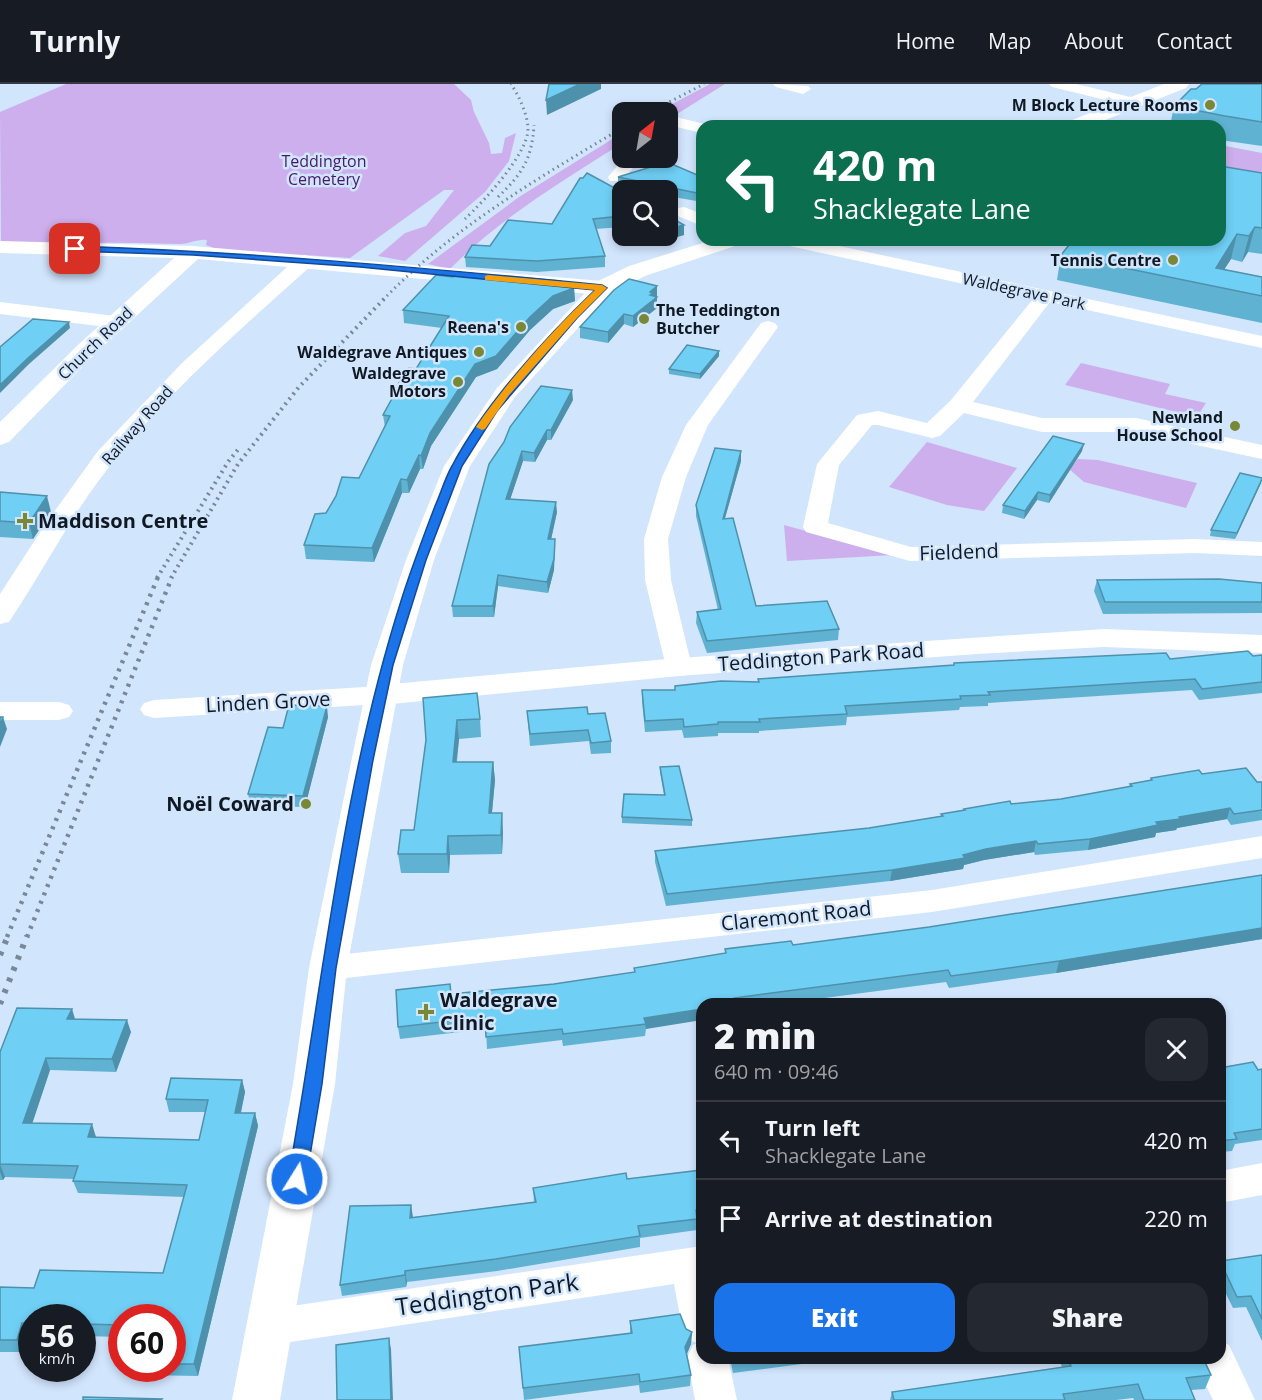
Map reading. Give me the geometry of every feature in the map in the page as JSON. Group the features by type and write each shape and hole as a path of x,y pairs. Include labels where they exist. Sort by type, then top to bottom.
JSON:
{"main road":[{"path":"1089,120 1180,84"},
{"path":"256,1400 314,1084 328,968 387,665 420,560 457,466 506,393 602,288 637,271 715,246"},
{"path":"0,247 193,252 384,267 602,288"},
{"name":"Church Road","path":"0,437 115,322 193,252"},
{"name":"Teddington Park Road","path":"381,695 679,667 1104,638 1262,644"}],"street":[{"path":"1057,84 1134,102"},
{"path":"678,121 696,126"},
{"path":"616,177 624,168"},
{"path":"684,212 696,218"},
{"name":"Waldegrave Park","path":"813,246 1262,342"},
{"name":"Railway Road","path":"0,616 44,541 123,436 209,346 305,261"},
{"name":"Fieldend","path":"1045,296 959,405 932,431 878,418 865,420 828,464 815,526 910,554 1183,546 1262,549"},
{"path":"0,308 115,322"},
{"path":"679,667 658,579 656,539 674,477 697,425 768,327"},
{"path":"959,405 1042,425 1136,425 1262,452"},
{"name":"Linden Grove","path":"154,709 381,695"},
{"path":"0,711 58,711"},
{"name":"Claremont Road","path":"328,968 932,901 1262,847"},
{"path":"1226,1186 1262,1179"},
{"name":"Teddington Park","path":"271,1327 696,1264"},
{"path":"709,1364 717,1400"},
{"path":"1217,1364 1234,1400"}],"green space":[{"name":"Teddington Cemetery","path":"66,84 454,84 471,100 474,112 489,143 491,154 502,153 505,138 516,133 509,161 485,192 405,261 378,256 405,233 426,226 454,190 444,190 350,258 216,249 206,245 207,240 180,244 1,243 0,112"},
{"path":"710,84 725,84 678,113 678,102 676,102"},
{"path":"612,139 612,149 511,217 450,269 428,264 519,197"},
{"path":"1226,146 1262,153 1262,192 1226,186"},
{"path":"1081,363 1170,384 1165,394 1206,403 1197,417 1065,385"},
{"path":"927,442 1017,468 984,511 947,505 889,487"},
{"path":"1078,459 1098,460 1197,483 1186,508 1084,482 1068,468"},
{"path":"784,525 893,555 787,561"}],"building":[{"path":"549,84 580,84 546,100"},
{"path":"1202,84 1262,84 1262,122 1174,106 1191,89 1196,89"},
{"path":"678,167 696,174 696,193 678,189 678,180 633,180 618,177 647,168"},
{"path":"1226,167 1262,173 1262,228 1255,227 1249,236 1237,234 1216,268 1262,277 1262,296 1061,255 1068,246 1226,246"},
{"path":"587,173 612,187 612,217 593,219 605,256 537,261 465,257 472,245 490,246 508,220 552,224 580,178"},
{"path":"455,272 561,281 574,288 553,296 530,317 496,356 475,364 430,433 421,456 419,455 407,480 401,479 372,548 304,545 315,514 326,513 336,496 342,477 359,478 390,416 383,415 395,393 392,393 409,368 416,369 449,316 403,310 436,275 453,277"},
{"path":"629,279 657,286 650,292 653,293 650,295 657,297 633,316 624,314 608,332 580,327 614,290"},
{"path":"33,319 69,322 0,385 0,347"},
{"path":"687,345 719,351 700,374 669,369"},
{"path":"541,386 572,390 551,430 547,430 534,453 522,451 506,499 556,502 548,539 555,539 554,559 547,582 498,575 493,606 452,606 489,464 504,442 510,427"},
{"path":"1053,436 1084,444 1050,495 1038,492 1025,511 1003,505"},
{"path":"715,448 741,451 723,519 733,518 756,606 827,601 839,629 707,641 697,612 721,609 696,505"},
{"path":"1240,473 1262,479 1237,533 1211,530"},
{"path":"0,492 47,496 29,523 0,521"},
{"path":"1219,579 1262,583 1262,602 1105,602 1097,580"},
{"path":"1248,651 1253,656 1262,655 1262,682 1202,689 1195,679 988,692 990,695 960,696 961,699 845,706 847,714 759,719 760,722 718,722 718,724 684,727 683,719 645,721 642,690 675,690 675,686 721,681 759,682 758,679 954,665 954,663 1166,653 1170,659"},
{"path":"477,693 480,719 457,720 453,762 493,762 489,813 502,813 501,835 448,836 447,854 398,854 401,830 414,830 426,740 423,698"},
{"path":"289,705 327,706 303,796 248,794 268,727 283,728"},
{"path":"587,707 588,714 605,713 611,741 591,743 588,730 530,734 527,711"},
{"path":"679,766 692,820 622,817 624,794 665,795 660,767"},
{"path":"1246,768 1257,782 1262,782 1262,810 1234,814 1230,808 1156,822 1158,825 1090,839 1038,844 1036,841 986,849 963,855 965,858 892,870 667,894 655,851 869,828 943,816 941,814 1010,801 1011,804 1061,799 1132,786 1130,784 1152,780 1151,778 1199,770 1202,774"},
{"path":"1262,875 1262,928 951,976 948,970 734,998 696,998 696,1010 644,1018 646,1024 563,1034 562,1029 486,1037 485,1017 398,1027 396,990 450,984 451,994 554,984 635,972 634,968 726,953 725,949 791,941 793,945 929,927"},
{"path":"17,1008 72,1009 67,1019 127,1020 112,1059 46,1058 23,1123 92,1124 88,1137 199,1140 208,1100 166,1099 171,1078 242,1080 235,1113 255,1113 194,1364 186,1364 186,1304 108,1304 108,1325 96,1324 96,1304 18,1304 17,1340 0,1340 0,1287 34,1288 40,1270 163,1273 187,1185 73,1181 78,1166 0,1164 0,1052"},
{"path":"1253,1062 1258,1070 1262,1069 1262,1129 1234,1133 1237,1139 1226,1140 1226,1067"},
{"path":"696,1171 696,1219 638,1226 640,1236 405,1271 405,1275 340,1285 350,1206 411,1205 410,1218 536,1202 533,1188 626,1173 627,1179"},
{"path":"1262,1255 1262,1319 1251,1296 1237,1297 1226,1274 1226,1260"},
{"path":"680,1314 686,1329 692,1332 685,1347 691,1375 640,1382 639,1374 523,1388 519,1347 632,1333 630,1321"},
{"path":"389,1338 391,1400 337,1400 336,1345"},
{"path":"1070,1364 1206,1364 1211,1375 1186,1378 1195,1400 1144,1400 1138,1384 1063,1394 1065,1400 894,1400 892,1392 1071,1366"},
{"path":"83,1397 162,1399 83,1400"}],"railway":[{"path":"465,219 504,176 526,138 528,128 526,116 511,84"},
{"path":"669,102 704,84"},
{"path":"498,197 524,165 531,147 534,125"},
{"path":"383,300 438,250 496,206 612,134"},
{"path":"171,578 238,464 299,387 383,300"},
{"path":"157,578 228,462 240,447"},
{"path":"7,937 158,577"},
{"path":"27,937 172,577"},
{"path":"0,955 8,936"},
{"path":"0,1004 27,936"}],"slow traffic":[{"path":"482,427 506,393 602,288 488,278"}],"place":[{"name":"M Block Lecture Rooms","path":"1210,105"},
{"name":"Tennis Centre","path":"1173,260"},
{"name":"The Teddington Butcher","path":"644,319"},
{"name":"Reena's","path":"521,327"},
{"name":"Waldegrave Antiques","path":"479,352"},
{"name":"Waldegrave Motors","path":"458,382"},
{"name":"Newland House School","path":"1235,426"},
{"name":"Maddison Centre","path":"25,521"},
{"name":"Noël Coward","path":"306,804"},
{"name":"Waldegrave Clinic","path":"426,1012"}],"route":[{"path":"75,249 193,252 384,267 602,288 574,316 493,409 457,466 420,560 387,665 366,760 328,968 314,1084 297,1179"}]}
